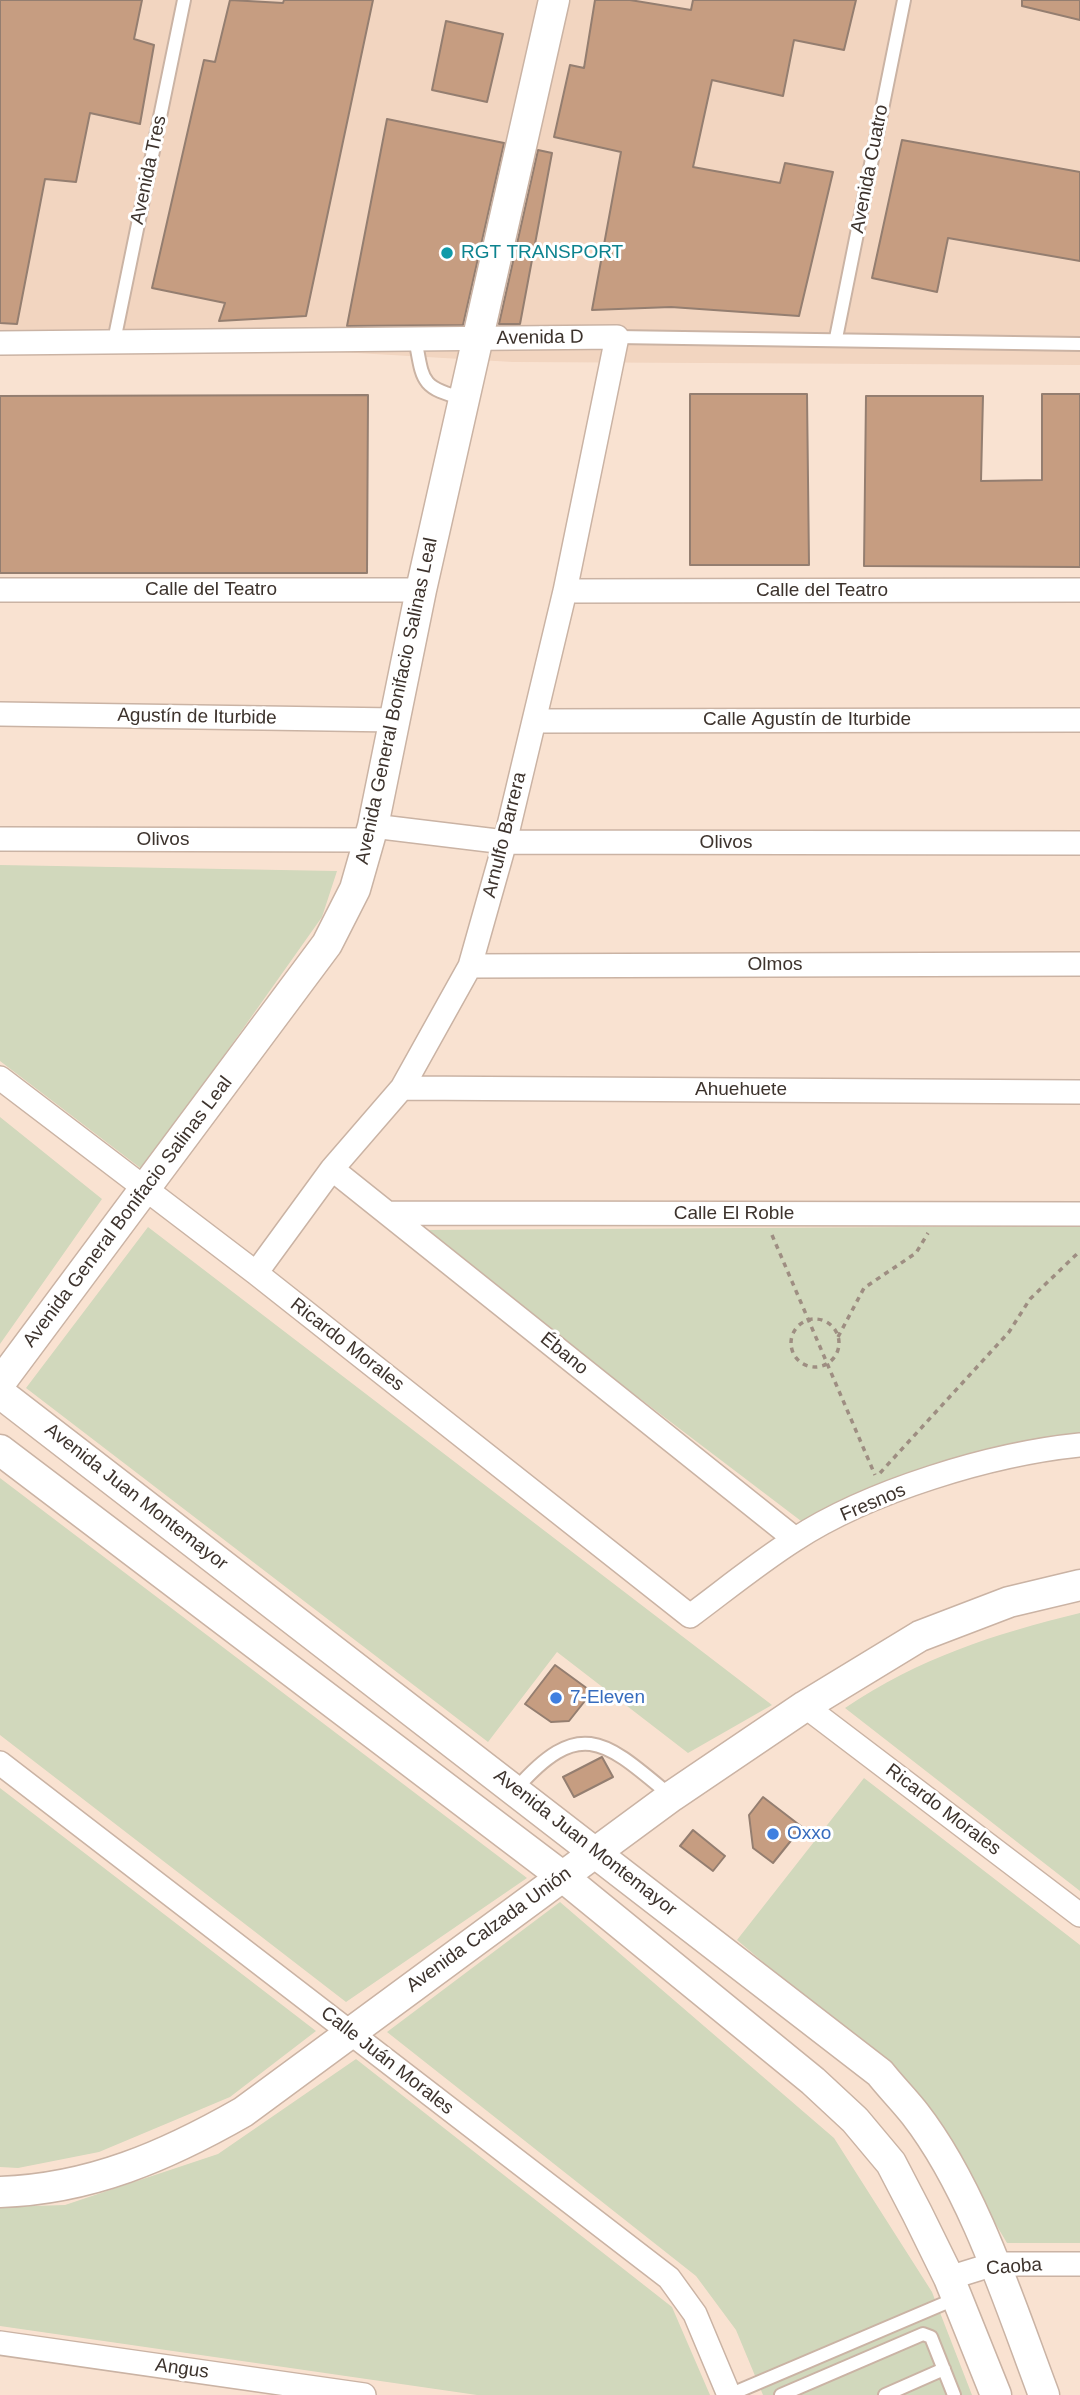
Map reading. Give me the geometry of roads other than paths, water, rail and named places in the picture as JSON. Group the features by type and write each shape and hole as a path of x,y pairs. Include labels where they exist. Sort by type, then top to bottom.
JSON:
{"street":[{"name":"Avenida General Bonifacio Salinas Leal","path":"0,1383 327,944 355,889 370,833 421,590 554,0"},
{"name":"Avenida D","path":"0,343 617,337"},
{"name":"Arnulfo Barrera","path":"256,1273 332,1169 402,1088 470,966 505,842 565,592 617,337"},
{"name":"Calle del Teatro","path":"0,590 421,590"},
{"name":"Calle del Teatro","path":"565,592 1080,590"},
{"name":"Agustín de Iturbide","path":"0,713 395,720"},
{"name":"Calle Agustín de Iturbide","path":"534,721 1080,720"},
{"name":"Olivos","path":"0,839 370,833 505,842 1080,844"},
{"name":"Olmos","path":"470,966 1080,964"},
{"name":"Ricardo Morales","path":"0,1078 256,1273 691,1616"},
{"name":"Ahuehuete","path":"402,1088 1080,1093"},
{"name":"Ébano","path":"332,1169 795,1539"},
{"name":"Calle El Roble","path":"389,1213 1080,1214"},
{"name":"Avenida Juan Montemayor","path":"0,1393 516,1789 880,2073 916,2115 953,2175 994,2264 1044,2395"},
{"name":"Fresnos","path":"691,1616 795,1539 861,1506 953,1472 1011,1457 1080,1445"},
{"path":"0,1450 563,1877 813,2081 855,2120 891,2162 953,2288 996,2395"},
{"name":"Avenida Calzada Unión","path":"0,2192 51,2189 121,2171 172,2150 243,2112 349,2031 672,1796 805,1706 920,1636 1009,1602 1080,1585"},
{"name":"Ricardo Morales","path":"805,1706 1080,1915"},
{"name":"Calle Juán Morales","path":"0,1763 669,2278 695,2314 729,2395"},
{"name":"Caoba","path":"953,2288 994,2264 1080,2264"},
{"name":"Angus","path":"0,2343 363,2395"}],"lane":[{"name":"Avenida Tres","path":"114,341 184,0"},
{"name":"Avenida Cuatro","path":"836,338 904,0"},
{"name":"Avenida D","path":"617,337 836,338 1080,344"},
{"path":"415,338 422,374 428,384 435,390 464,398"},
{"path":"516,1789 550,1754 570,1745 590,1742 623,1756 672,1796"},
{"path":"729,2395 953,2288"},
{"path":"781,2395 923,2334 931,2337 954,2395"},
{"path":"885,2395 944,2369"}],"place":[{"name":"RGT TRANSPORT","path":"447,253"},
{"name":"7-Eleven","path":"556,1698"},
{"name":"Oxxo","path":"773,1834"}]}
